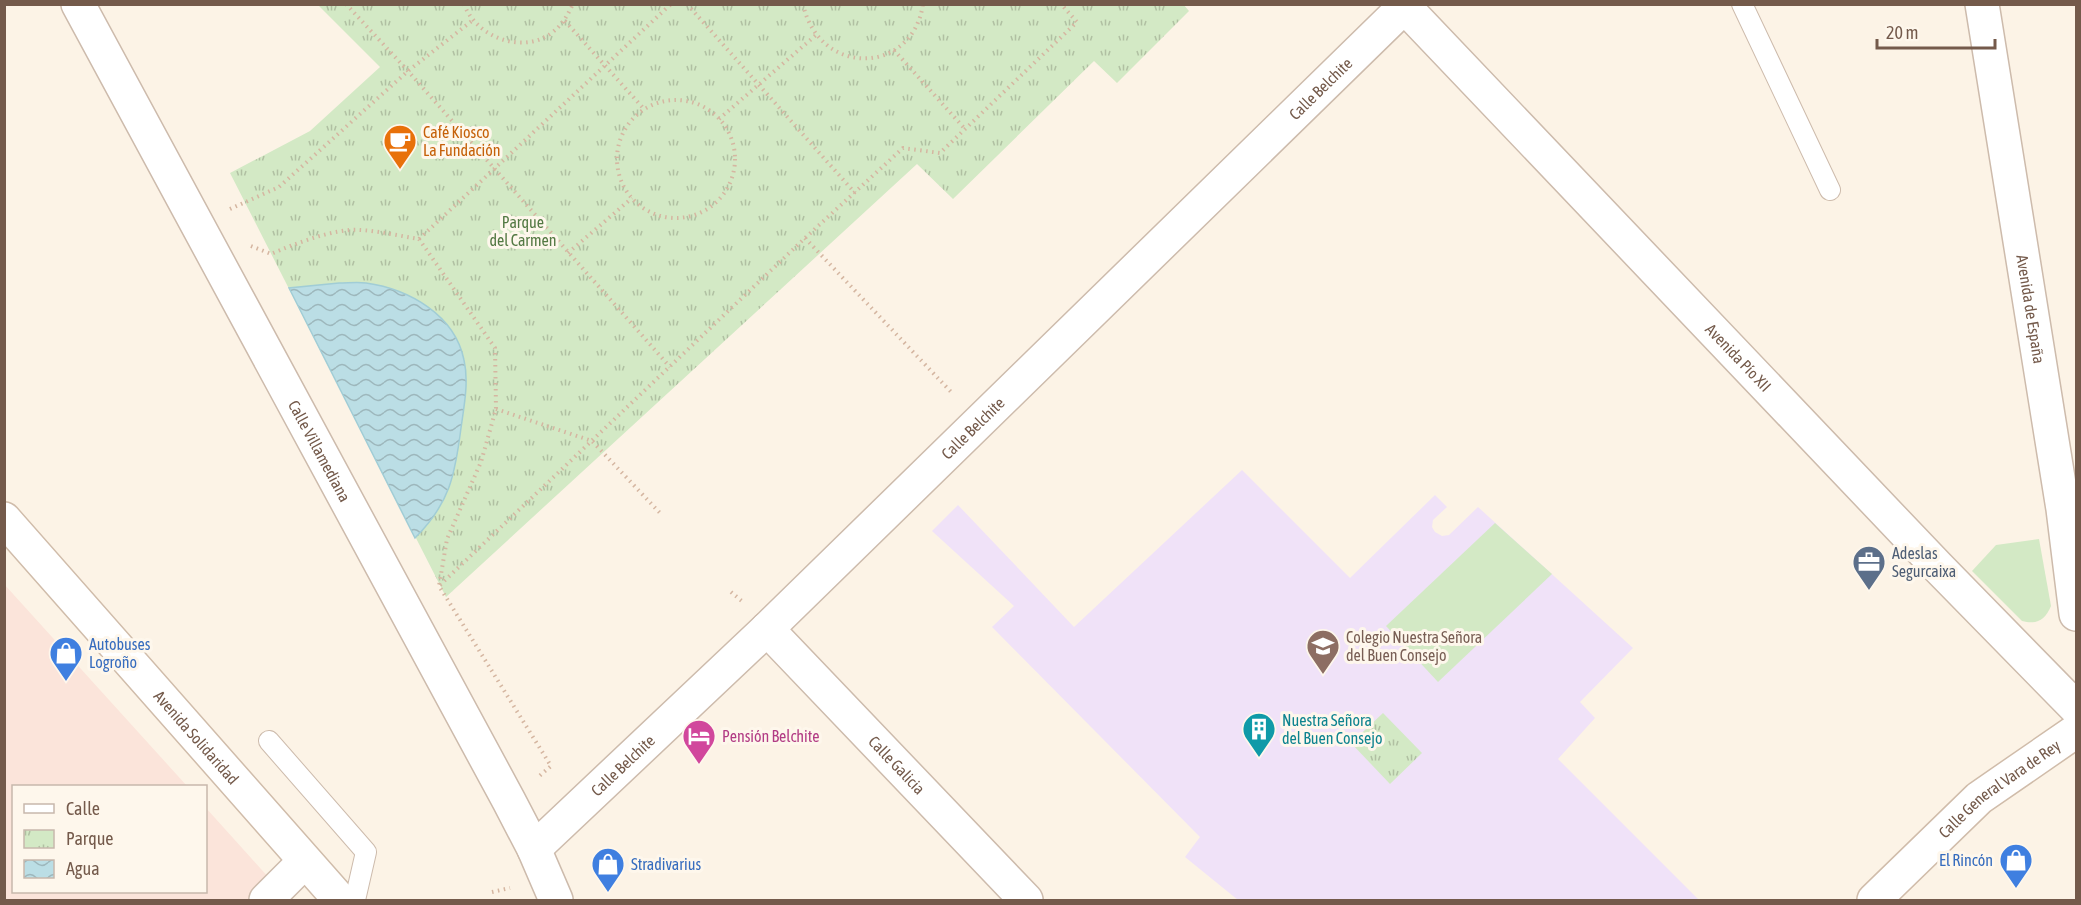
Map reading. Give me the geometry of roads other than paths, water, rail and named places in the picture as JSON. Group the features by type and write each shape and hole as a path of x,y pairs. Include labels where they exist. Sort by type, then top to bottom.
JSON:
{"street":[{"name":"Calle Villamediana","path":"78,4 509,801 534,849 556,900"},
{"name":"Avenida de España","path":"1982,4 2063,508 2076,614"},
{"name":"Calle Belchite","path":"534,849 767,629 1404,6"},
{"name":"Avenida Pío XII","path":"1404,6 1938,567 2076,708"},
{"name":"Avenida Solidaridad","path":"4,519 304,862 340,900"},
{"name":"Calle Galicia","path":"767,629 1026,900"},
{"name":"Calle General Vara de Rey","path":"1874,900 1979,798 2076,731"},
{"path":"266,900 304,862"}],"lane":[{"path":"1742,4 1830,190"},
{"path":"269,741 366,852 355,900"}],"water":[{"path":"339,283 382,286 414,298 440,317 451,330 464,360 466,394 453,474 436,513 415,538 289,288"}],"place":[{"name":"Café Kiosco La Fundación","path":"400,170"},
{"name":"Adeslas Segurcaixa","path":"1869,591"},
{"name":"Colegio Nuestra Señora del Buen Consejo","path":"1323,675"},
{"name":"Autobuses Logroño","path":"66,682"},
{"name":"Nuestra Señora del Buen Consejo","path":"1259,758"},
{"name":"Pensión Belchite","path":"699,765"},
{"name":"El Rincón","path":"2016,889"},
{"name":"Stradivarius","path":"608,893"}],"park label":[{"name":"Parque del Carmen","path":"523,231"}]}
